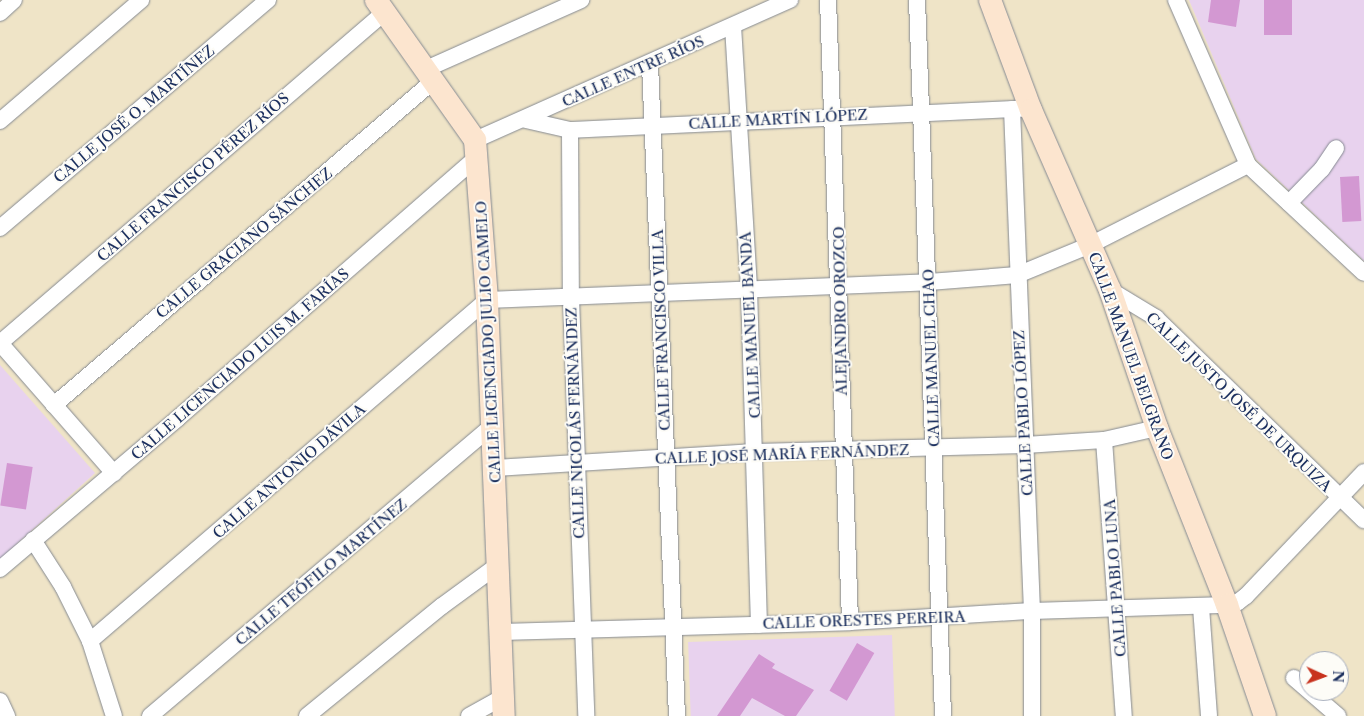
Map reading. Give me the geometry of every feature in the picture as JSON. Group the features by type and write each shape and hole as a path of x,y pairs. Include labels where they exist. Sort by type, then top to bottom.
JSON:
{"street":[{"path":"0,12 14,0"},
{"path":"0,122 141,0"},
{"name":"CALLE JOSÉ O. MARTÍNEZ","path":"0,228 268,0"},
{"name":"CALLE GRACIANO SÁNCHEZ","path":"54,405 430,75 581,0"},
{"name":"CALLE ENTRE RÍOS","path":"476,148 526,120 790,0"},
{"name":"ALEJANDRO OROZCO","path":"828,0 840,284 843,452 850,622"},
{"name":"CALLE MANUEL CHAO","path":"917,0 929,282 943,716"},
{"name":"CALLE MANUEL BELGRANO","path":"990,0 1022,110 1090,245 1110,290 1157,428 1227,605 1265,716"},
{"path":"1176,0 1248,165 1364,273"},
{"path":"381,6 430,75 476,148"},
{"name":"CALLE FRANCISCO PÉREZ RÍOS","path":"0,343 381,6"},
{"name":"CALLE MANUEL BANDA","path":"733,26 749,289 756,452 759,625"},
{"name":"CALLE FRANCISCO VILLA","path":"650,64 677,716"},
{"name":"CALLE MARTÍN LÓPEZ","path":"526,120 570,130 834,116 1022,110"},
{"name":"CALLE PABLO LÓPEZ","path":"1022,110 1017,275 1032,611 1032,716"},
{"name":"CALLE NICOLÁS FERNÁNDEZ","path":"570,130 571,298 586,716"},
{"name":"CALLE LICENCIADO JULIO CAMELO","path":"476,148 487,300 503,706"},
{"name":"CALLE LICENCIADO LUIS M. FARÍAS","path":"0,568 114,473 476,148"},
{"path":"1289,203 1322,169 1336,148"},
{"path":"487,300 661,294 840,284 929,282 1017,275 1090,245 1248,165"},
{"name":"CALLE JUSTO JOSÉ DE URQUIZA","path":"1110,290 1156,318 1364,520"},
{"name":"CALLE ANTONIO DÁVILA","path":"90,641 487,300"},
{"path":"0,343 114,473"},
{"name":"CALLE TEÓFILO MARTÍNEZ","path":"150,716 491,428"},
{"name":"CALLE JOSÉ MARÍA FERNÁNDEZ","path":"495,468 756,452 843,452 1025,445 1104,440 1157,428"},
{"name":"CALLE PABLO LUNA","path":"1104,440 1119,610 1124,716"},
{"path":"1227,605 1238,602 1246,596 1338,496 1364,472"},
{"path":"33,540 63,587 90,641 114,716"},
{"path":"307,716 427,618 498,566"},
{"name":"CALLE ORESTES PEREIRA","path":"501,632 673,625 850,622 1032,611 1119,610 1227,605"},
{"path":"1202,607 1209,716"},
{"path":"1294,678 1338,716"},
{"path":"0,700 7,716"},
{"path":"469,716 503,706"}],"shaded area":[{"path":"1189,0 1364,0 1364,261 1256,159"},
{"path":"0,365 95,473 0,559"},
{"path":"892,635 895,716 691,716 688,642"}],"building":[{"path":"1211,0 1240,0 1236,27 1208,22"},
{"path":"1264,0 1292,0 1292,35 1264,35"},
{"path":"1359,176 1361,221 1342,222 1340,177"},
{"path":"7,463 33,467 26,510 0,505"},
{"path":"857,643 874,653 847,701 830,691"},
{"path":"759,654 775,664 772,668 814,690 796,716 785,716 752,698 740,716 717,716"}]}
